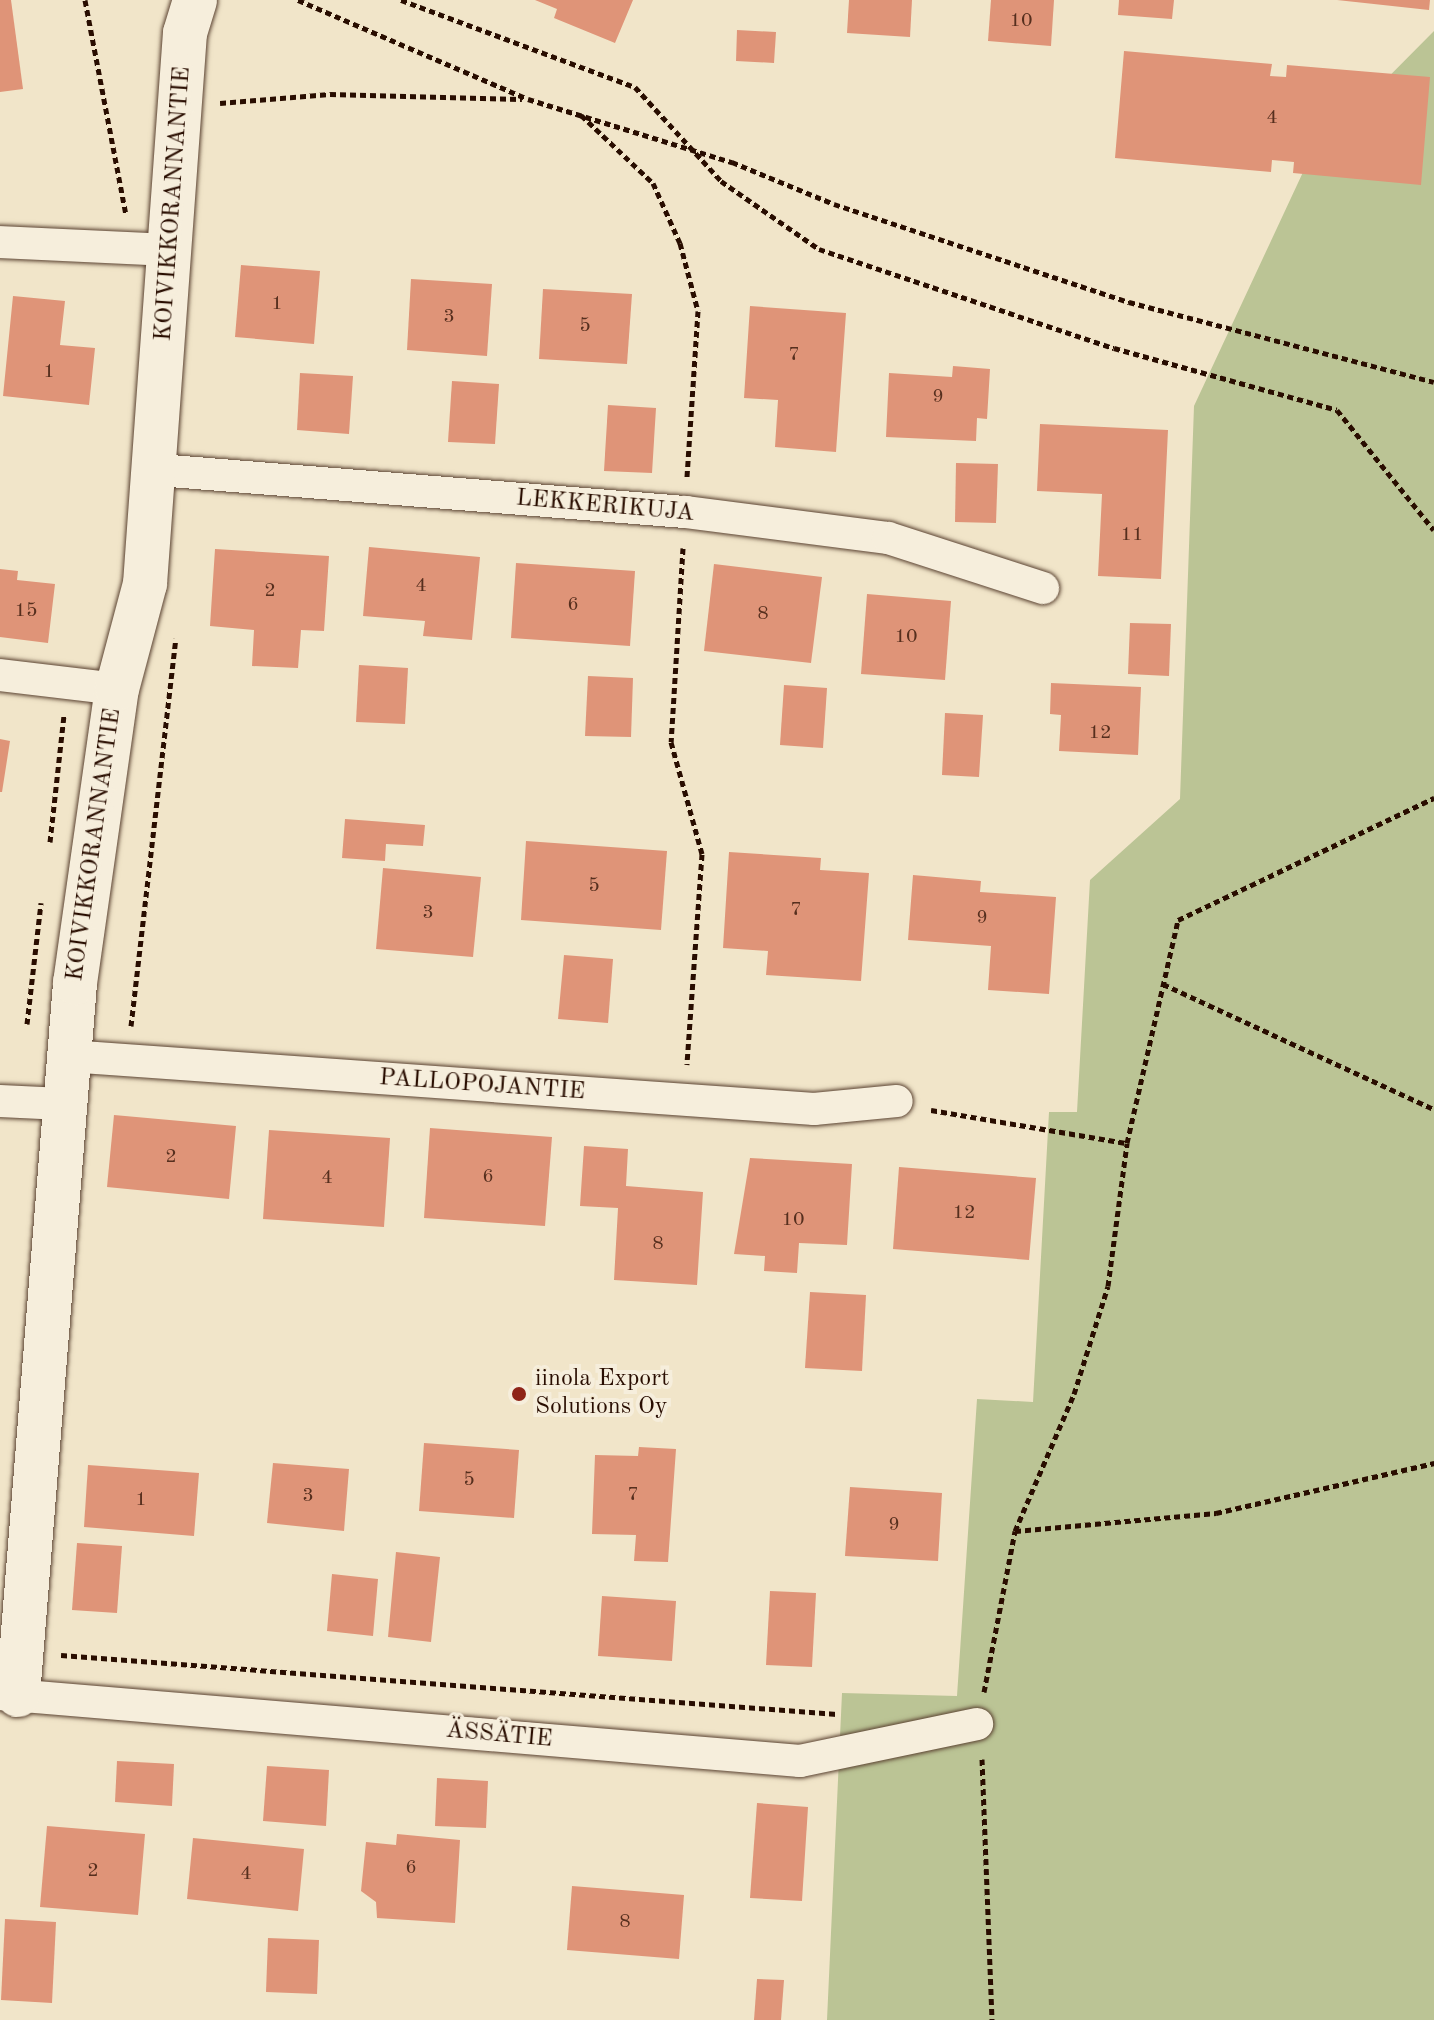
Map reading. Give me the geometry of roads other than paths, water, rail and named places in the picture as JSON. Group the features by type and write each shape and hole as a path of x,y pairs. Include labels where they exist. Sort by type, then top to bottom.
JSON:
{"street":[{"name":"KOIVIKKORANNANTIE","path":"9,1695 18,1652 68,1056 117,689 145,584 158,470 150,250 185,33 195,0"},
{"path":"0,242 150,250"},
{"name":"LEKKERIKUJA","path":"158,470 685,512 888,538 1043,588"},
{"path":"0,675 117,689"},
{"name":"PALLOPOJANTIE","path":"68,1056 814,1109 897,1101"},
{"path":"0,1101 63,1104"},
{"name":"ÄSSÄTIE","path":"9,1695 800,1761 977,1724"}],"place":[{"name":"iinola Export Solutions Oy","path":"519,1394"}]}
